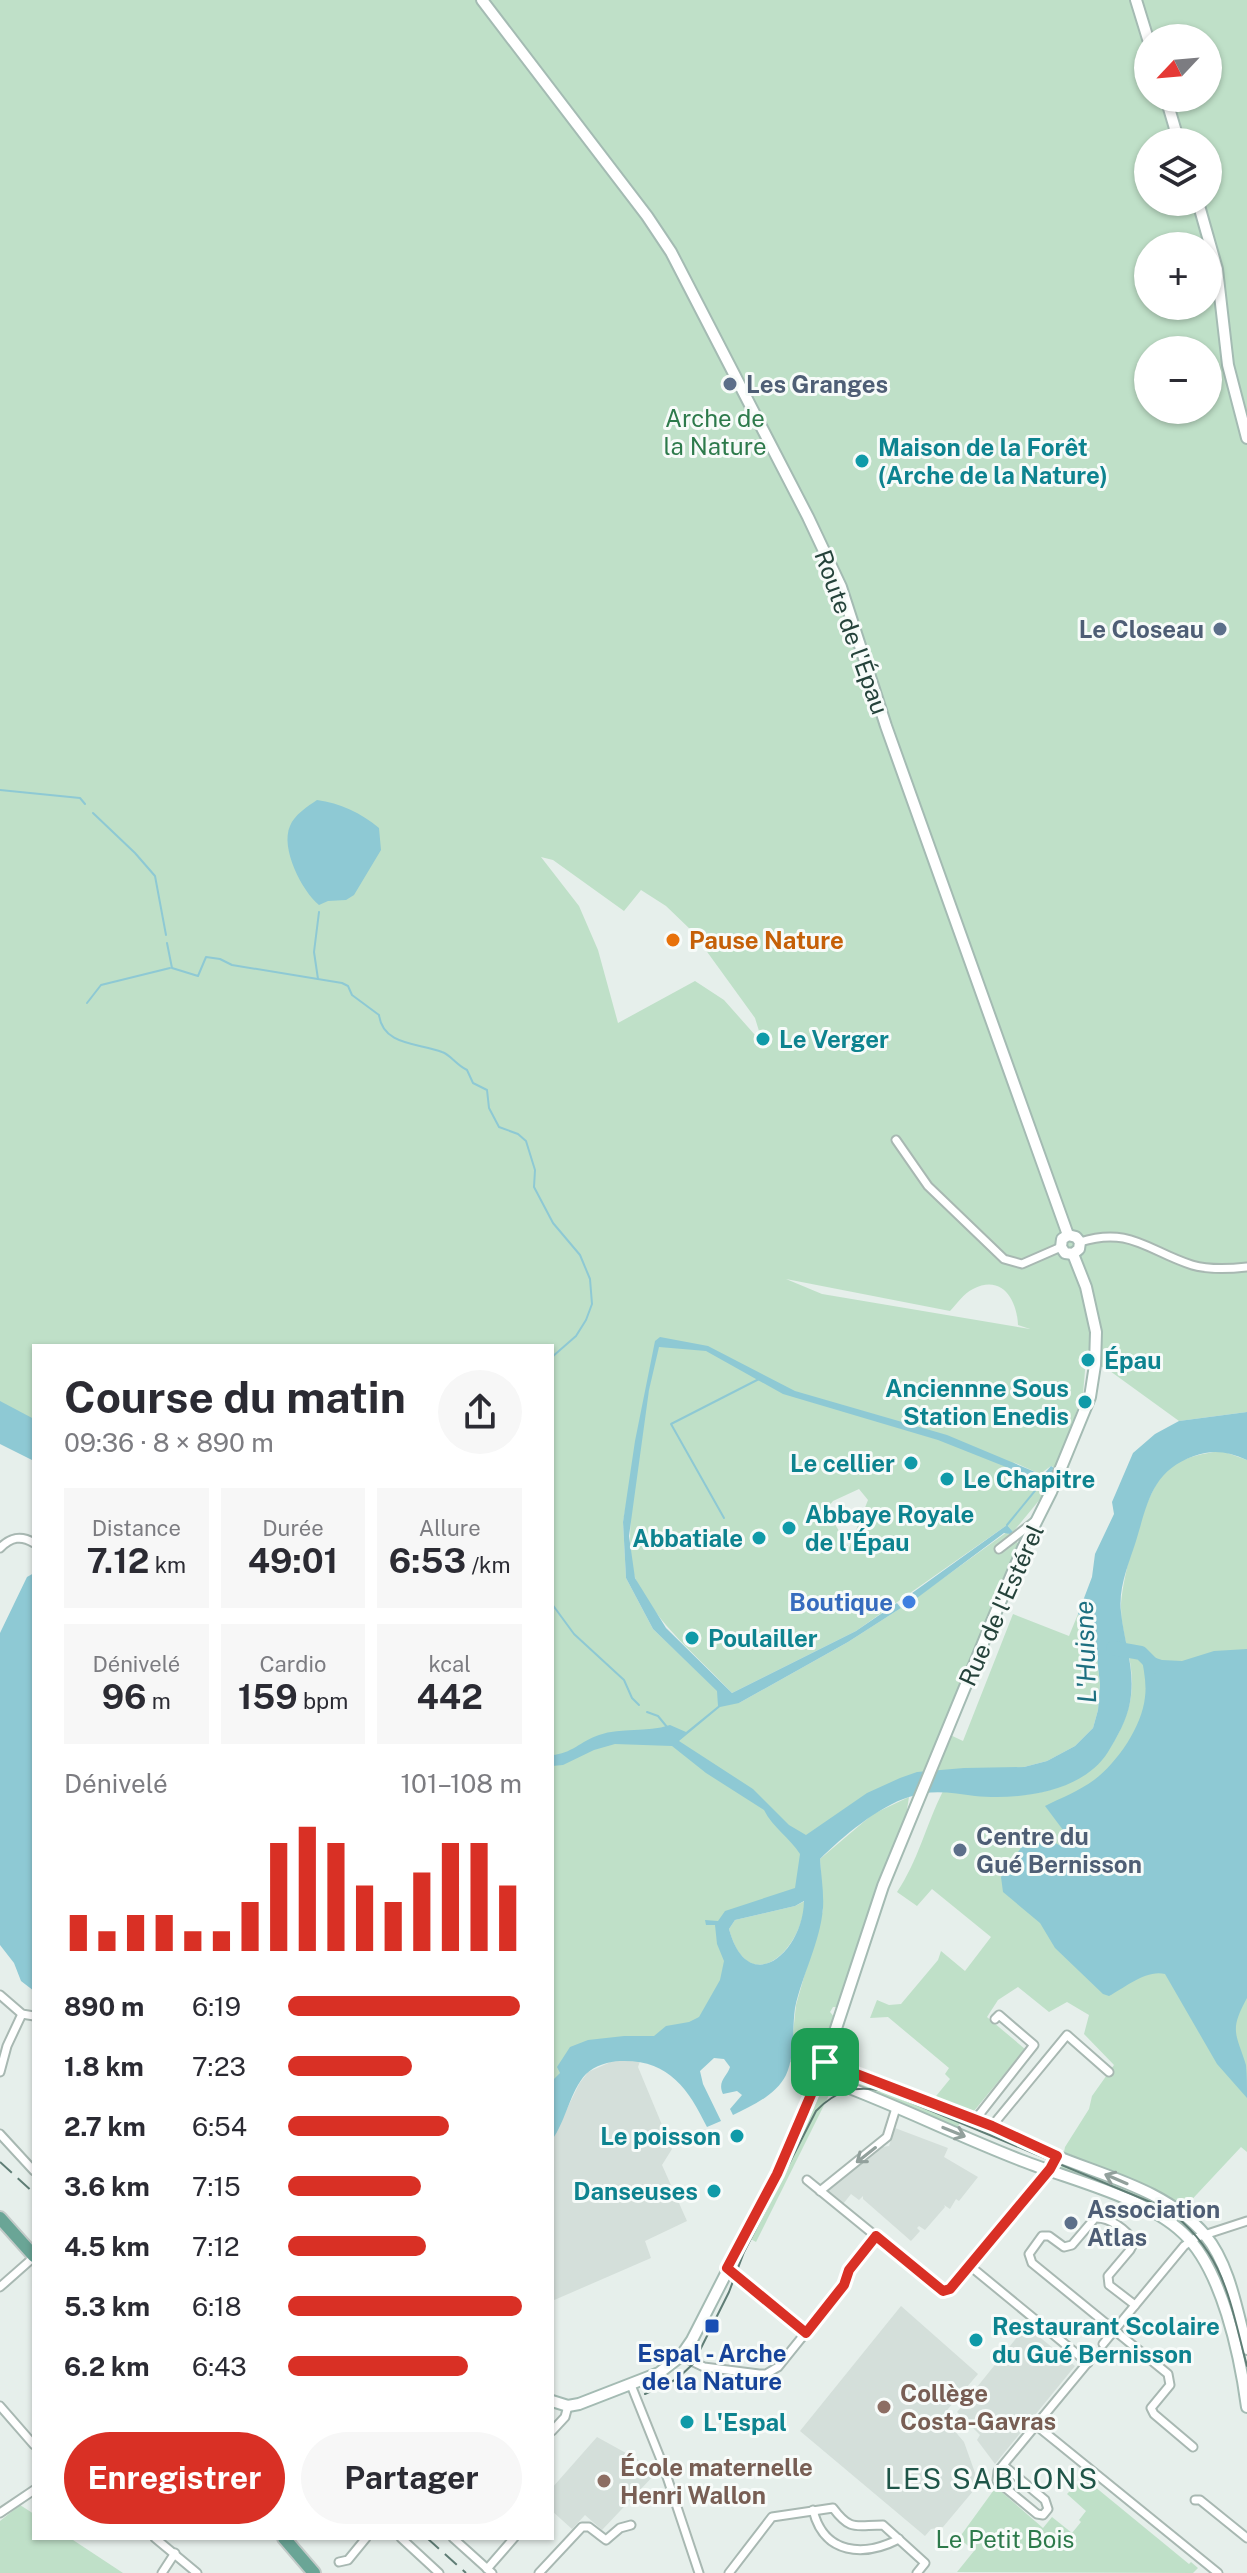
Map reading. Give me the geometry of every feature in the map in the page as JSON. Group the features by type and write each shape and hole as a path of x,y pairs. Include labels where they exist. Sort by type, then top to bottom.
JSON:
{"main road":[{"path":"0,2218 32,2255"},
{"path":"286,2540 314,2573"}],"street":[{"name":"Route de l'Épau","path":"482,0 671,252 833,570 1068,1235"},
{"path":"1136,0 1143,24"},
{"path":"1202,216 1217,269 1228,365 1247,438"},
{"path":"896,1140 928,1186 1004,1259 1022,1264 1061,1247"},
{"path":"1068,1235 1080,1242 1079,1249 1073,1254 1065,1253 1061,1247 1062,1239 1068,1235"},
{"path":"1080,1242 1127,1237 1195,1266 1226,1269 1247,1267"},
{"name":"Rue de l'Estérel","path":"825,2062 883,1886 1023,1548 1090,1397 1096,1332 1091,1305 1073,1254"},
{"path":"999,1549 1037,1520"},
{"path":"0,1548 16,1537 32,1542"},
{"path":"0,1995 22,2014 32,2016"},
{"path":"0,2072 7,2046 22,2014"},
{"path":"975,2120 1034,2045 999,2015 995,2019"},
{"path":"992,2126 1067,2035 1109,2072"},
{"path":"554,2402 568,2406 631,2385 659,2373 681,2356 777,2174 825,2062 992,2126 1146,2192 1178,2211 1205,2235 1224,2269 1247,2349"},
{"path":"820,2077 1153,2211 1168,2221 1190,2241 1221,2293 1247,2407"},
{"path":"820,2191 887,2137 896,2108"},
{"path":"0,2134 32,2169"},
{"path":"807,2180 943,2291 950,2289 970,2266 1050,2169 1057,2156"},
{"path":"1135,2305 1109,2285 1108,2276 1134,2242 1129,2234 1105,2217 1095,2218 1072,2245 1064,2247 1049,2236 1042,2236 1029,2254 1032,2263 1168,2374 1170,2385 1151,2408 1193,2447"},
{"path":"1103,2344 1190,2241 1247,2221"},
{"path":"681,2356 704,2367 759,2374 766,2374 778,2367 844,2285 849,2270 876,2236"},
{"path":"0,2287 32,2259"},
{"path":"970,2266 1088,2363"},
{"path":"727,2268 806,2333"},
{"path":"1003,2465 1045,2500 1048,2509 1043,2515 1037,2514 997,2481 998,2471 1094,2355"},
{"path":"631,2385 663,2465 699,2573"},
{"path":"0,2406 32,2443"},
{"path":"554,2429 565,2417 568,2406"},
{"path":"1037,2426 1218,2573"},
{"path":"0,2513 32,2491"},
{"path":"1195,2500 1200,2500 1247,2538"},
{"path":"729,2573 772,2517 833,2508 844,2523 856,2527 883,2525 925,2563 917,2573"},
{"path":"813,2510 821,2530 835,2544 847,2549 866,2552 899,2539"},
{"path":"539,2573 582,2527 589,2527 606,2540 620,2528 631,2525"},
{"path":"158,2540 197,2573"},
{"path":"339,2562 348,2560 364,2540"},
{"path":"403,2540 439,2573"},
{"path":"455,2540 489,2571 512,2540"},
{"path":"162,2573 175,2553"}],"shaded area":[{"path":"613,2061 640,2061 638,2067 672,2149 662,2165 687,2221 645,2241 651,2258 554,2300 554,2136 588,2072"},
{"path":"895,2128 948,2148 944,2157 978,2177 950,2209 944,2205 925,2230 919,2226 920,2231 911,2241 863,2196 859,2200 851,2194 843,2204 826,2191 882,2147 889,2146"},
{"name":"Collège Costa-Gavras","path":"901,2306 978,2374 942,2416 964,2442 979,2484 943,2527 931,2529 925,2536 800,2431"},
{"path":"1026,2326 1075,2366 995,2464 977,2440 980,2435 957,2412"},
{"name":"École maternelle Henri Wallon","path":"597,2437 656,2473 602,2530 585,2515 572,2529 554,2513 554,2486"}],"green space":[{"name":"Arche de la Nature","path":"0,0 1247,0 1247,1412 1179,1421 1110,1371 1086,1359 1083,1394 1056,1468 1051,1466 1040,1474 1013,1462 1040,1481 1053,1469 1056,1471 1046,1492 1013,1532 1007,1525 856,1631 732,1693 656,1612 636,1580 631,1561 632,1502 647,1398 658,1349 656,1342 623,1522 626,1578 653,1629 718,1691 719,1698 739,1703 848,1642 904,1606 904,1601 910,1597 913,1600 1007,1532 1023,1548 946,1733 963,1741 1013,1614 1069,1636 1078,1614 1081,1618 1093,1617 1100,1685 1093,1728 1075,1746 1047,1761 912,1784 819,1844 803,1889 731,1917 725,1935 737,1961 710,2029 597,2056 554,2110 554,1344 32,1344 32,1443 0,1423","holes":["541,857 553,860 624,911 641,890 666,906 692,931 755,1018 763,1044 724,1000 695,981 618,1023 598,950 579,906","786,1279 950,1311 969,1291 992,1285 1000,1287 1011,1299 1018,1325 1030,1329 822,1294","859,1489 868,1500 849,1548 829,1514 833,1510 829,1506"]},
{"path":"1222,1451 1247,1460 1247,2152 1241,2147 1184,2208 1148,2187 1064,2152 1089,2109 1092,2096 1114,2065 1084,2034 1089,2015 1067,2002 1049,2012 1018,1987 998,2000 987,2017 1025,2049 969,2117 932,2101 950,2079 945,2074 949,2068 888,2017 870,2018 877,2000 889,2005 901,2004 938,1960 941,1951 965,1971 991,1937 932,1889 917,1906 897,1892 911,1868 943,1791 1017,1795 1062,1786 1101,1759 1116,1738 1127,1713 1132,1686 1122,1618 1122,1594 1144,1511 1152,1492 1170,1467 1195,1456"},
{"path":"909,1797 905,1822 837,2007 830,2012 835,2018 814,2072 790,2062 796,2005 823,1910 820,1859 873,1814"},
{"path":"805,1901 802,1920 785,1951 773,1961 761,1965 748,1962 738,1950 729,1929 735,1920"},
{"path":"849,2075 961,2118 957,2130 845,2084"},
{"path":"828,2085 834,2085 756,2242 749,2238 818,2092"},
{"path":"1064,2162 1147,2197 1177,2216 1191,2227 1191,2231 1188,2233 1060,2169"},
{"name":"Le Petit Bois","path":"1083,2477 1189,2564 1191,2562 1198,2568 1193,2573 957,2572 974,2551 959,2538 996,2487 1043,2528 1052,2517 1072,2533 1086,2511 1067,2494"},
{"path":"20,2505 32,2513 32,2540 73,2540 123,2573 0,2573 0,2521"}],"water":[{"path":"317,800 358,813 379,828 381,850 354,895 346,900 319,905 294,868 288,846 290,826 295,818"},
{"path":"660,1337 708,1346 795,1391 947,1435 1040,1474 1051,1466 1057,1470 1052,1469 1041,1481 938,1440 783,1394 706,1351 659,1347 649,1390 629,1536 635,1578 666,1628 732,1693 856,1631 897,1603 901,1608 848,1642 739,1703 720,1707 679,1741 753,1789 789,1825 806,1835 867,1793 917,1772 1024,1767 1047,1761 1075,1746 1093,1728 1100,1685 1093,1618 1084,1619 1078,1614 1092,1577 1095,1554 1114,1514 1112,1502 1133,1453 1155,1434 1179,1421 1247,1412 1247,1460 1221,1452 1194,1456 1180,1462 1160,1479 1144,1513 1121,1594 1132,1679 1130,1702 1118,1734 1097,1766 1066,1785 1030,1795 992,1797 934,1792 897,1801 850,1832 820,1859 823,1908 815,1946 795,2008 789,2068 782,2082 763,2099 733,2115 730,2109 742,2095 737,2091 723,2094 722,2082 730,2067 724,2059 714,2058 700,2071 721,2121 707,2127 684,2088 664,2071 637,2062 612,2062 586,2074 554,2136 554,2079 560,2073 557,2067 570,2047 588,2040 654,2036 666,2026 699,2017 720,1980 724,1961 717,1944 715,1925 706,1925 705,1920 718,1921 725,1911 795,1888 800,1854 764,1810 706,1773 672,1746 615,1744 554,1766 554,1755 608,1733 670,1725 686,1732 718,1706 717,1691 653,1629 626,1578 623,1522 655,1341","holes":["804,1901 795,1937 773,1961 761,1965 749,1961 738,1950 729,1929 735,1920 795,1906"]},
{"path":"0,1401 32,1418 32,1460 0,1444"},
{"path":"1007,1525 1013,1532 1004,1533 913,1601 910,1597 904,1601 907,1605 904,1606 901,1601"},
{"path":"32,1574 32,1989 21,1981 14,1963 0,1945 0,1633 27,1577"},
{"path":"1247,1649 1247,1998 1238,2018 1236,2032 1246,2065 1247,2098 1217,2064 1165,1974 1151,1974 1109,1996 1103,1994 1055,1948 1040,1923 1003,1892 1001,1877 1033,1830 1059,1845 1069,1838 1045,1806 1094,1780 1112,1764 1127,1743 1139,1720 1145,1697 1141,1653 1162,1660 1182,1661 1214,1651"}],"waterway":[{"path":"0,790 80,798 85,804"},
{"path":"93,813 155,876 166,935"},
{"path":"318,979 314,952 319,912"},
{"path":"167,943 172,968 198,976 206,957 232,965 342,983 348,986 352,995 379,1015 387,1033 403,1042 445,1053 467,1070 473,1083 487,1090 489,1108 499,1127 518,1134 526,1141 535,1170 534,1187 553,1223 580,1255 590,1279 592,1304 586,1320 576,1336 554,1355"},
{"path":"87,1003 101,985 170,968"},
{"path":"724,1518 671,1424 759,1379"},
{"path":"1007,1525 1052,1470"},
{"path":"554,1607 574,1634 624,1680 632,1698 639,1705"},
{"name":"L'Huisne","path":"1113,1648 1141,1653 1155,1667"},
{"path":"647,1712 658,1716 667,1727"}],"tram line":[{"path":"645,2394 677,2379 693,2364 729,2292 744,2252 816,2111 831,2098 855,2089 884,2091 1167,2209 1186,2226 1213,2260 1229,2298 1247,2366"}],"railway":[{"path":"0,2162 32,2191"},
{"path":"429,2540 466,2573"}],"place":[{"name":"Les Granges","path":"730,384"},
{"name":"Maison de la Forêt (Arche de la Nature)","path":"862,461"},
{"name":"Le Closeau","path":"1220,629"},
{"name":"Pause Nature","path":"673,940"},
{"name":"Le Verger","path":"763,1039"},
{"name":"Épau","path":"1088,1360"},
{"name":"Anciennne Sous Station Enedis","path":"1085,1402"},
{"name":"Le cellier","path":"911,1463"},
{"name":"Le Chapitre","path":"947,1479"},
{"name":"Abbaye Royale de l'Épau","path":"789,1528"},
{"name":"Abbatiale","path":"759,1538"},
{"name":"Boutique","path":"909,1602"},
{"name":"Poulailler","path":"692,1638"},
{"name":"Centre du Gué Bernisson","path":"960,1850"},
{"name":"Le poisson","path":"737,2136"},
{"name":"Danseuses","path":"714,2191"},
{"name":"Association Atlas","path":"1071,2223"},
{"name":"Espal - Arche de la Nature","path":"712,2326"},
{"name":"Restaurant Scolaire du Gué Bernisson","path":"976,2340"},
{"name":"Collège Costa-Gavras","path":"884,2407"},
{"name":"L'Espal","path":"687,2422"},
{"name":"École maternelle Henri Wallon","path":"604,2481"}],"district":[{"name":"LES SABLONS","path":"992,2478"}],"route":[{"path":"825,2062 992,2126 1057,2156 1050,2169 950,2289 943,2291 876,2236 849,2270 844,2285 806,2333 727,2268 777,2174 825,2062"}]}
